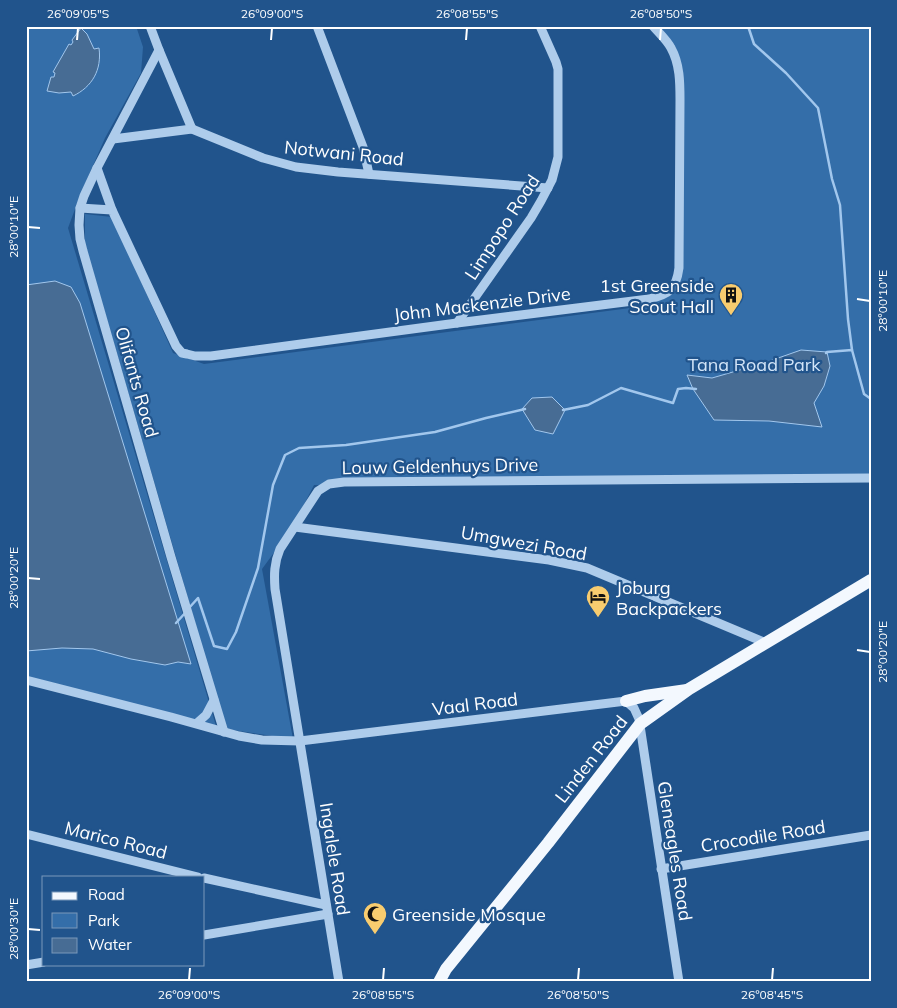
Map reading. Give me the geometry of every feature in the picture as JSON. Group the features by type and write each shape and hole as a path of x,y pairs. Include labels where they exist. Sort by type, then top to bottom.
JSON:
{"main road":[{"name":"Linden Road","path":"439,982 446,969 548,843 640,724 689,689 871,580"},
{"path":"626,701 689,689"}],"street":[{"path":"150,26 192,129"},
{"path":"317,26 363,147 369,174"},
{"name":"Limpopo Road","path":"457,323 530,218 554,175 558,157 558,76 556,62 540,26"},
{"name":"John Mackenzie Drive","path":"97,168 112,210 176,346 182,353 196,356 211,356 649,299 672,290 679,268 680,82 671,48 653,26"},
{"name":"Olifants Road","path":"160,50 84,196 80,208 79,225 82,251 224,732"},
{"name":"Notwani Road","path":"112,139 192,129 263,158 296,167 548,188"},
{"path":"80,208 112,210"},
{"name":"Louw Geldenhuys Drive","path":"300,742 275,589 274,571 280,549 318,491 329,484 337,482 871,478"},
{"name":"Umgwezi Road","path":"295,527 572,564 587,568 766,643"},
{"path":"26,680 239,736 262,740 300,742"},
{"path":"197,724 206,715 214,700"},
{"path":"626,701 636,711 640,724"},
{"name":"Vaal Road","path":"300,742 626,701"},
{"name":"Gleneagles Road","path":"640,724 679,982"},
{"name":"Ingalele Road","path":"300,742 339,982"},
{"name":"Marico Road","path":"26,834 194,876"},
{"name":"Crocodile Road","path":"661,869 871,835"},
{"path":"205,878 327,909"},
{"path":"205,935 327,909"},
{"path":"26,965 42,962"}],"green space":[{"path":"26,26 136,26 143,47 141,73 105,138 68,228 216,726 26,682"},
{"name":"Tana Road Park","path":"650,26 871,26 871,480 314,485 292,528 262,569 293,739 226,729 85,244 85,214 112,217 173,353 204,364 653,305 674,278 678,79 670,48"}],"water":[{"path":"81,28 87,34 94,49 99,48 99,64 94,77 85,88 73,96 71,92 47,91 51,77 54,77 55,73 53,72 69,44 71,45 72,40"},
{"path":"55,281 71,287 80,303 191,664 178,662 165,665 131,659 93,649 62,648 26,651 26,285"},
{"path":"801,350 827,352 830,366 824,386 814,403 822,427 769,421 714,420 693,389 687,375 712,378"},
{"path":"552,397 565,410 553,434 535,430 522,409 532,398"}],"waterway":[{"path":"748,26 754,44 786,73 818,108 832,179 840,205 852,350"},
{"path":"826,353 852,350 864,394 871,399"},
{"path":"563,410 588,405 621,388 673,403 678,389 696,389"},
{"path":"189,608 198,598 214,646 227,649 236,632 258,568 273,485 285,455 299,448 346,445 435,432 525,409"},
{"path":"176,623 186,612"}],"place":[{"name":"1st Greenside Scout Hall","path":"731,316"},
{"name":"Joburg Backpackers","path":"598,618"},
{"name":"Greenside Mosque","path":"375,935"}]}
